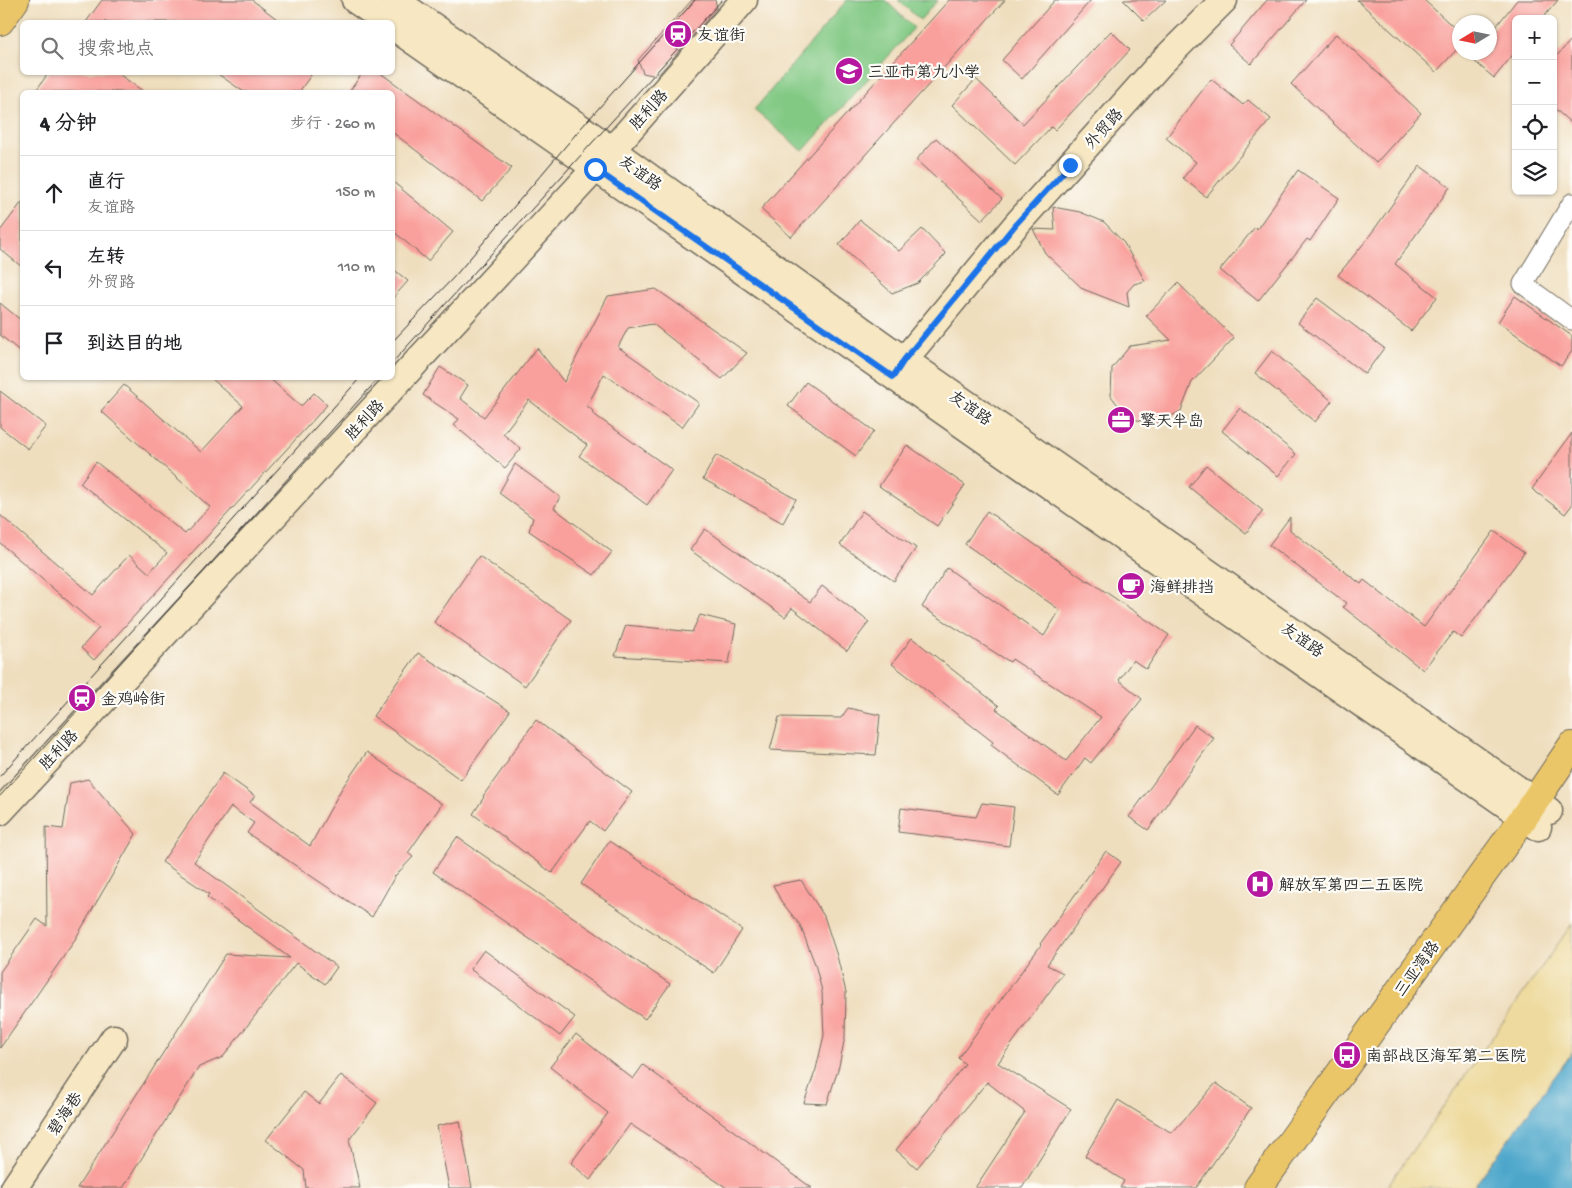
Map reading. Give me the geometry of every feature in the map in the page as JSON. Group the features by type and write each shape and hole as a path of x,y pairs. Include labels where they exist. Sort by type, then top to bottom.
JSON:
{"main road":[{"path":"0,21 15,0"},
{"name":"三亚湾路","path":"1280,1188 1537,814 1572,746"},
{"name":"三亚湾路","path":"1258,1188 1537,814 1572,778"}],"street":[{"path":"355,0 384,20"},
{"name":"友谊路","path":"395,0 603,160 1537,814"},
{"name":"胜利路","path":"0,812 603,160 744,0"},
{"name":"外贸路","path":"898,368 1016,224 1160,64 1224,0"},
{"name":"友谊路","path":"395,28 603,160"},
{"path":"1572,203 1524,284 1572,320"},
{"name":"碧海巷","path":"0,1177 107,1033 14,1188"}],"green space":[{"path":"847,0 885,0 914,28 803,151 754,110"},
{"path":"898,0 938,0 920,20"}],"sand":[{"path":"1572,924 1572,1053 1473,1188 1386,1188"}],"water":[{"path":"1572,1053 1572,1188 1473,1188"}],"building":[{"path":"102,0 252,0 278,20 87,20"},
{"name":"友谊街","path":"692,0 715,0 717,8 657,76 643,73 638,60"},
{"path":"949,0 1005,0 791,237 761,209"},
{"path":"1055,0 1091,0 1022,79 1002,60"},
{"path":"1123,0 1166,0 1144,21"},
{"path":"1267,0 1306,0 1251,64 1229,45"},
{"path":"1357,0 1424,0 1452,26 1452,55 1436,72"},
{"path":"1517,0 1558,0 1545,15 1512,15 1512,56 1494,78 1473,60 1497,60 1497,25"},
{"path":"1111,31 1130,50 1055,130 1051,127 1015,165 952,105 976,79 1023,124"},
{"path":"1336,34 1421,113 1376,163 1291,84"},
{"path":"1572,39 1572,124 1557,111 1557,56"},
{"path":"47,75 120,75 141,90 36,90"},
{"path":"219,75 311,75 300,90 241,90"},
{"path":"361,75 383,75 512,168 482,201 395,134 395,90 350,90"},
{"path":"1211,79 1243,105 1248,100 1271,119 1206,197 1183,178 1196,162 1166,138"},
{"path":"936,138 1002,199 982,220 916,160"},
{"path":"1420,166 1450,187 1395,264 1437,297 1411,331 1338,275 1365,242"},
{"path":"1298,170 1339,198 1310,241 1307,239 1258,301 1220,270 1255,227 1257,229"},
{"path":"395,184 453,232 428,261 395,233"},
{"path":"20,205 20,265 0,249 0,231"},
{"path":"1053,207 1080,212 1104,222 1124,243 1145,281 1134,284 1127,292 1129,307 1083,289 1045,253 1033,229 1055,230"},
{"path":"860,220 899,251 922,229 946,254 918,283 892,293 839,245"},
{"path":"395,270 408,281 395,296"},
{"path":"1178,283 1234,338 1192,382 1181,411 1156,424 1128,418 1111,396 1112,368 1130,346 1171,340 1146,316"},
{"path":"656,289 747,353 722,379 653,324 628,328 618,347 699,403 682,427 604,374 587,406 593,411 592,413 672,470 647,505 579,456 587,445 529,400 503,434 521,449 505,468 454,425 459,419 423,395 440,367 468,385 460,398 484,417 537,348 564,382 608,296"},
{"path":"1515,296 1572,336 1572,351 1561,366 1498,322"},
{"path":"1317,298 1384,348 1365,374 1298,323"},
{"path":"0,303 20,319 20,351 0,335"},
{"path":"1272,351 1332,401 1315,422 1255,373"},
{"path":"213,380 271,380 301,406 314,393 327,405 94,660 81,648 99,628 0,543 0,515 93,595 129,555 149,573 167,553 80,483 96,462 185,534 210,507 101,411 124,385 201,452 243,406"},
{"path":"806,382 874,431 856,456 788,406"},
{"path":"0,391 46,426 28,449 0,427"},
{"path":"1240,408 1296,454 1278,476 1222,431"},
{"path":"1572,433 1572,505 1565,514 1532,489"},
{"path":"907,445 965,485 937,526 879,486"},
{"path":"716,455 796,499 783,523 703,479"},
{"path":"515,464 560,497 554,508 612,552 594,575 529,531 533,518 499,493"},
{"path":"1206,465 1263,511 1246,533 1189,487"},
{"path":"862,511 916,548 894,581 840,545"},
{"path":"987,511 1087,581 1169,635 1146,669 1133,660 1119,680 1142,699 1091,763 1085,758 1058,795 991,745 993,742 892,664 912,638 999,706 996,709 1066,761 1101,717 1012,659 1010,662 922,607 947,568 1044,636 1060,610 965,544"},
{"path":"1290,517 1290,530 1361,584 1364,580 1424,627 1494,531 1524,553 1461,638 1453,632 1423,670 1343,607 1346,603 1269,545"},
{"path":"705,529 810,602 822,586 869,622 847,651 792,608 785,617 690,550"},
{"path":"479,556 571,620 525,686 434,622"},
{"path":"700,615 736,624 729,663 615,656 626,625 692,632"},
{"path":"418,653 510,711 461,780 373,716"},
{"path":"848,708 880,715 876,755 770,750 779,717 841,718"},
{"path":"536,720 632,792 603,831 590,821 552,873 473,814 483,796"},
{"path":"1195,725 1214,738 1148,830 1129,817"},
{"path":"367,752 442,804 408,853 413,857 395,876 372,917 247,833 254,823 231,807 194,862 337,967 325,984 296,963 223,1057 199,1067 123,1188 77,1188 226,954 290,958 207,897 209,894 162,862 223,773 255,796 250,802 310,846 342,788"},
{"path":"88,779 136,834 73,943 0,1048 0,972 37,919 47,926 46,827 63,829 70,783"},
{"path":"982,803 1014,807 1009,846 898,832 901,808 976,817"},
{"path":"457,837 670,984 645,1019 433,872"},
{"path":"609,841 742,930 714,973 581,884"},
{"path":"1106,851 1121,862 1047,965 1063,973 998,1063 1071,1109 1022,1188 975,1188 1025,1112 987,1082 917,1168 896,1150 965,1064 958,1058 1041,945"},
{"path":"801,880 824,916 846,992 845,1037 839,1066 827,1104 804,1103 816,1069 824,1035 822,991 815,964 800,925 781,901 773,885"},
{"path":"484,950 575,1017 560,1036 470,969"},
{"path":"576,1034 633,1079 643,1065 812,1188 727,1188 630,1124 590,1180 571,1163 608,1113 550,1067"},
{"path":"341,1075 377,1103 349,1140 360,1188 306,1188 304,1170 266,1140 304,1092 319,1104"},
{"path":"1216,1083 1251,1108 1196,1188 1120,1188 1124,1181 1085,1156 1118,1100 1172,1133"},
{"path":"460,1121 472,1188 449,1188 437,1126"}],"tram line":[{"path":"395,339 454,277 581,128 695,0"},
{"path":"395,360 722,0"},
{"path":"0,776 358,380"},
{"path":"0,796 377,380"}],"place":[{"name":"友谊街","path":"678,34"},
{"name":"三亚市第九小学","path":"849,71"},
{"name":"擎天半岛","path":"1121,420"},
{"name":"海鲜排挡","path":"1131,586"},
{"name":"金鸡岭街","path":"82,698"},
{"name":"解放军第四二五医院","path":"1260,884"},
{"name":"南部战区海军第二医院","path":"1347,1055"}],"route":[{"path":"595,169 893,377 904,360 1016,224 1070,165"}]}
